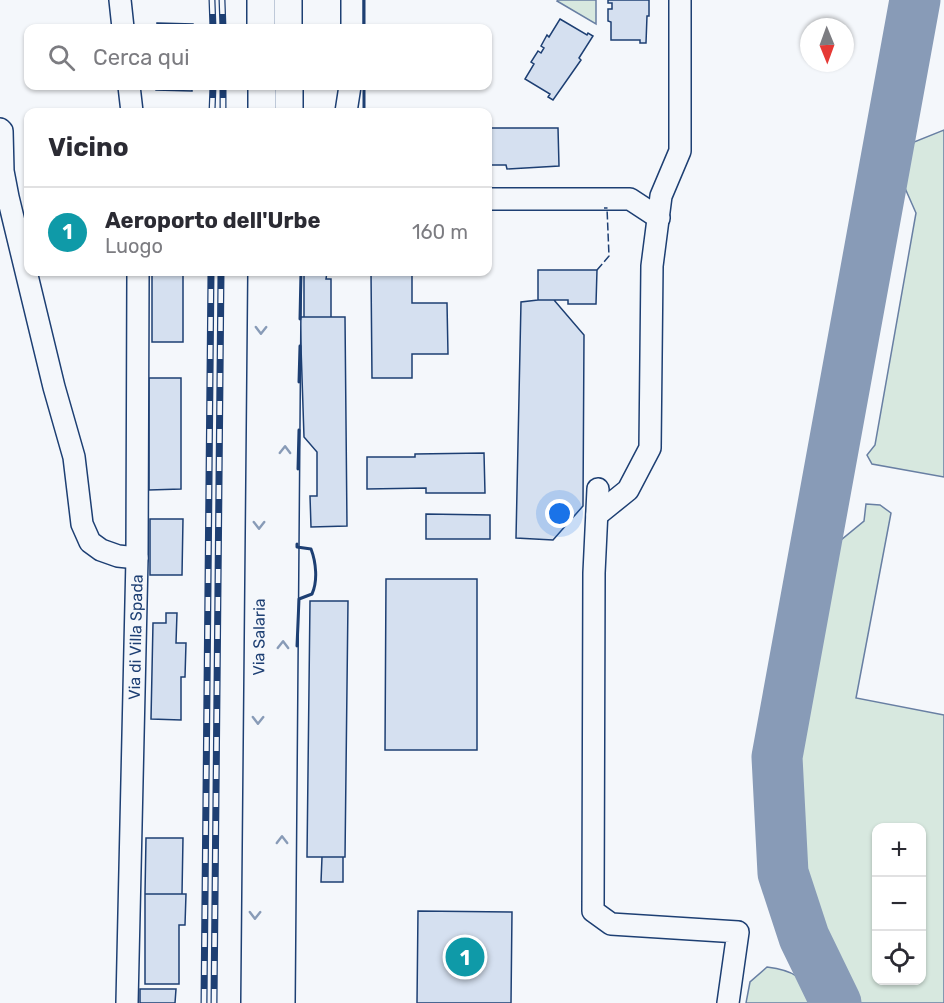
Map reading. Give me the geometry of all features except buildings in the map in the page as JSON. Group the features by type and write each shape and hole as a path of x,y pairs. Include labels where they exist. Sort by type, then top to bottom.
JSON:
{"main road":[{"path":"261,0 261,24"},
{"path":"288,0 288,24"},
{"path":"262,90 262,108"},
{"path":"289,90 289,108"},
{"name":"Via Salaria","path":"255,1003 262,276"},
{"name":"Via Salaria","path":"281,1003 286,276"}],"street":[{"path":"120,0 123,24"},
{"path":"352,0 352,24"},
{"path":"597,514 628,489 650,448 652,266 662,196 680,151 680,0"},
{"path":"129,90 132,108"},
{"path":"347,108 349,90"},
{"path":"0,129 2,130 3,171 24,263"},
{"path":"492,199 630,199 659,218"},
{"path":"28,276 54,387 74,457 82,524 90,542 101,550 118,556 137,558"},
{"name":"Via di Villa Spada","path":"127,1003 137,558 138,276"},
{"path":"598,489 594,573 593,910 611,924 738,932 728,1003"}],"shaded area":[{"path":"558,0 596,0 596,24 557,1"},
{"path":"944,130 944,477 872,464 867,455 875,445 916,213 901,179 914,142"},
{"path":"866,504 880,505 891,513 856,698 944,715 944,1003 856,1003 837,967 807,887 799,818 800,744 835,545 864,521"},
{"path":"767,967 786,971 798,977 819,1003 746,1003 750,982"}],"taxiway":[{"path":"836,1003 804,937 783,873 777,757 915,0"}],"railway":[{"path":"212,0 213,24"},
{"path":"222,0 223,24"},
{"path":"212,108 213,90"},
{"path":"223,90 223,108"},
{"path":"204,1003 211,276"},
{"path":"214,1003 221,276"}],"fence":[{"path":"597,270 609,256 607,208 604,208"}],"wall":[{"path":"364,0 364,24"},
{"path":"364,90 364,108"},
{"path":"300,319 301,276"},
{"path":"299,382 300,346"},
{"path":"298,469 299,430"},
{"path":"297,544 297,547 311,549 316,577 312,594 299,599 297,646"}],"place":[{"name":"Aeroporto dell'Urbe","path":"465,957"}]}
